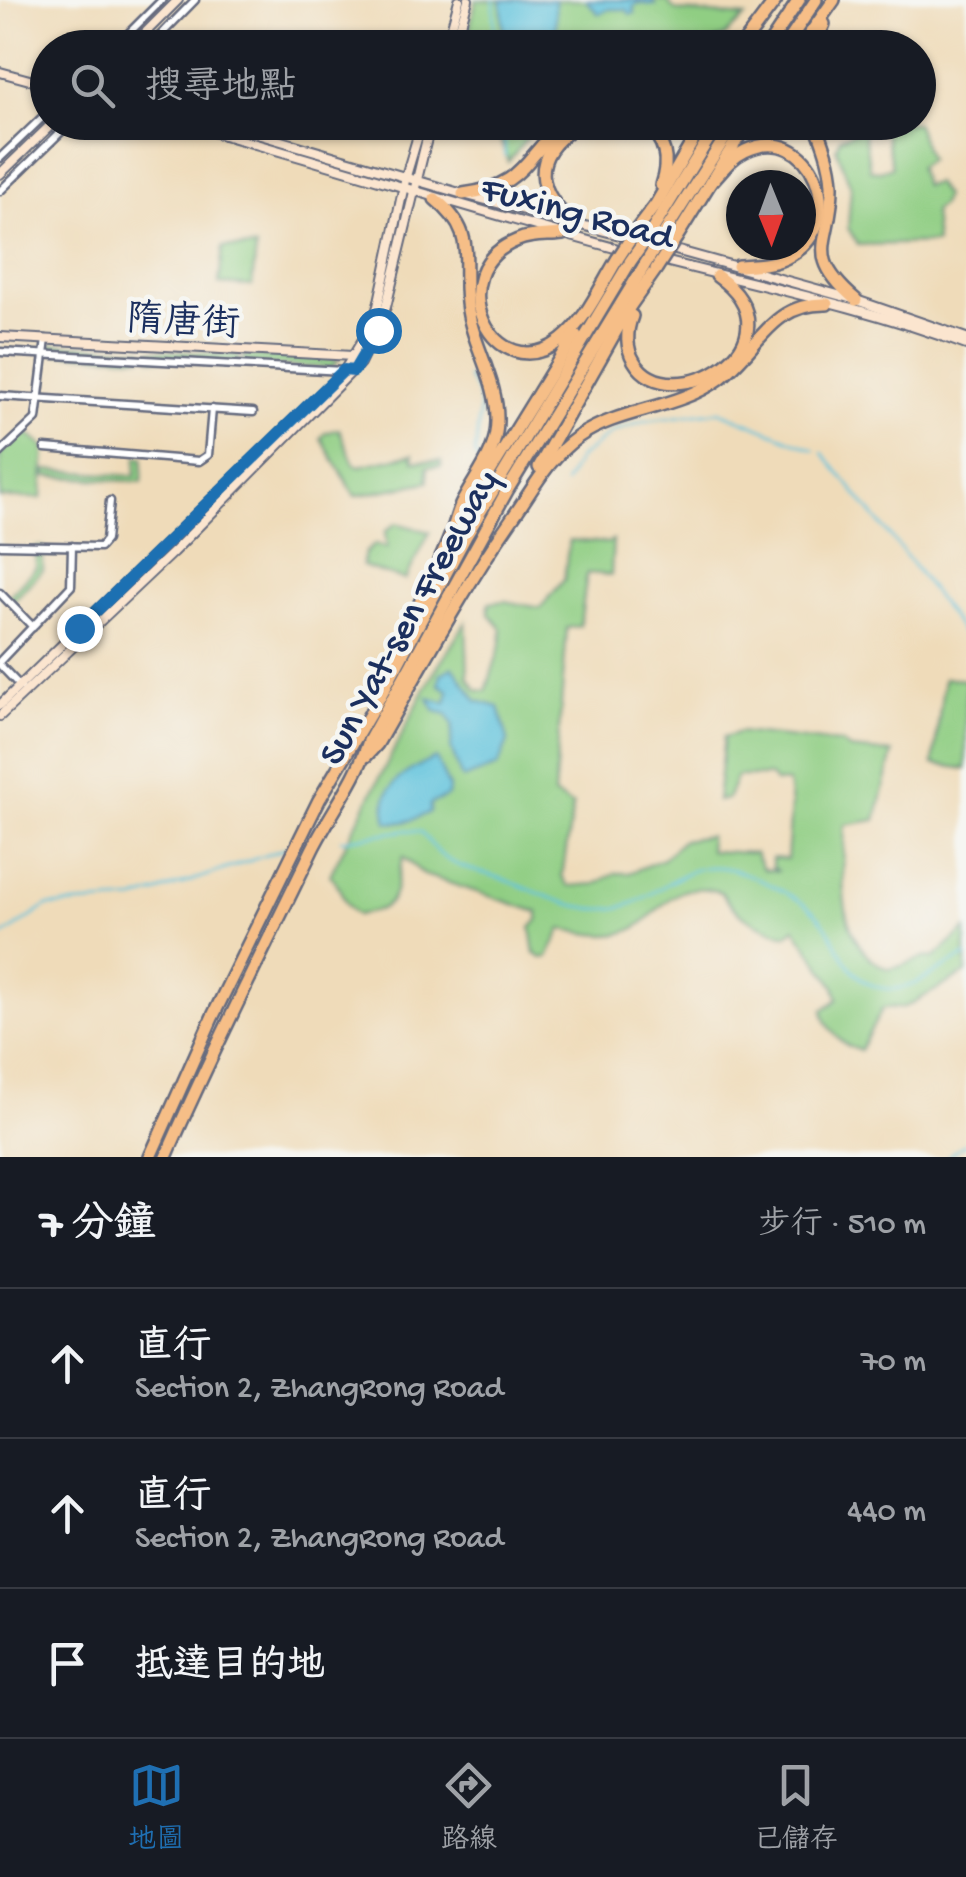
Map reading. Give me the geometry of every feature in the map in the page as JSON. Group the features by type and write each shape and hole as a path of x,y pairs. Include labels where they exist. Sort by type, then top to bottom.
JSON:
{"highway":[{"path":"754,30 778,0"},
{"path":"760,30 778,0"},
{"path":"780,30 799,0"},
{"path":"796,30 816,0"},
{"path":"814,30 836,0"},
{"path":"821,30 836,0"},
{"path":"463,194 493,189 516,177 549,140"},
{"path":"558,140 544,161 545,193 570,221"},
{"path":"660,140 666,170 648,213 657,233 745,151 771,146 793,152 804,160 817,180 819,216 812,236 803,246 780,260 738,266"},
{"path":"648,213 693,140"},
{"name":"Sun Yat-sen Freeway","path":"166,1157 226,1023 369,741 508,489 650,268 657,233 709,140"},
{"name":"Sun Yat-sen Freeway","path":"150,1157 212,1018 319,800 466,536 624,260 657,233 722,140"},
{"path":"710,183 737,140"},
{"path":"820,140 832,182 824,264 856,300"},
{"path":"435,199 460,222 464,234 467,302 498,422 487,462 459,508 451,534"},
{"path":"563,234 521,238 490,262 478,286 478,313 496,341 528,352 562,340 624,260"},
{"path":"650,268 628,325 631,358 640,371 652,378 680,383 726,364 736,356 748,330 743,300 717,276"},
{"path":"363,758 377,744 630,306 646,285"},
{"path":"502,532 538,478 578,437 608,421 706,388 739,363 780,316 792,308 827,304"},
{"path":"319,800 322,786 386,672 451,534 575,334 587,308"}],"main road":[{"path":"148,30 178,0"},
{"path":"457,30 460,0"},
{"path":"453,30 468,0"},
{"path":"0,72 30,80"},
{"path":"0,174 35,140"},
{"name":"Fuxing Road","path":"244,140 435,199 717,276 888,317 966,342"},
{"name":"Fuxing Road","path":"279,140 856,300 966,342"},
{"path":"357,359 378,306 417,140"},
{"path":"0,716 23,688 349,371 386,307 427,140"},
{"name":"隋唐街","path":"0,337 357,359"},
{"path":"0,704 23,688"}],"street":[{"path":"132,30 162,0"},
{"path":"166,30 195,0"},
{"path":"0,158 30,129"},
{"path":"0,191 52,140"},
{"path":"0,454 36,419 46,339"},
{"name":"隋唐街","path":"0,352 349,371"},
{"path":"0,396 253,412"},
{"path":"45,448 200,461 208,455 212,409"},
{"path":"0,545 104,545 110,501"},
{"path":"23,688 0,663 72,586 72,546"},
{"path":"0,594 32,627"}],"green space":[{"path":"476,0 668,0 678,11 745,17 731,30 469,30"},
{"path":"501,140 525,140 508,162"},
{"path":"839,140 865,140 870,170 892,167 886,140 922,140 929,159 918,167 924,186 935,183 944,196 933,212 936,243 858,245 848,228 851,187 836,148"},
{"path":"223,247 256,248 252,286 219,284"},
{"path":"50,344 143,349 142,357 49,353"},
{"path":"151,350 239,355 239,363 151,358"},
{"path":"244,355 339,360 331,368 244,364"},
{"path":"339,429 354,464 413,454 414,461 441,461 441,466 427,467 428,482 355,496 321,438"},
{"path":"25,431 45,448 42,498 0,498 0,454"},
{"path":"137,457 143,457 142,482 45,476 46,470 135,476"},
{"path":"396,523 430,532 405,580 362,566 365,553 375,544 387,548 385,532"},
{"path":"569,540 613,540 611,575 587,573 580,626 567,628 554,795 573,806 562,876 568,886 596,884 615,873 629,873 663,859 683,840 709,836 710,851 755,853 763,869 779,871 772,867 772,858 787,859 791,805 788,783 775,782 770,776 737,776 727,799 717,801 724,737 740,732 893,753 876,820 845,825 843,886 850,926 871,958 888,969 934,958 966,929 966,973 905,1007 883,1008 860,1050 841,1041 827,1023 823,1010 838,999 835,987 795,928 786,935 758,924 734,908 721,892 687,890 632,930 618,934 562,929 548,957 541,958 535,953 531,928 538,920 538,912 424,875 403,857 389,903 357,915 351,909 330,875 430,679 466,622 468,677 477,690 486,691 502,629 489,614 489,603 505,601 540,608 564,580"},
{"path":"36,547 43,547 43,570 13,601 8,597 36,567"},
{"path":"944,678 966,680 966,769 933,764"}],"water":[{"path":"501,0 555,0 556,30 504,30"},
{"path":"586,0 652,0 655,5 637,3 635,13 630,14 626,9 609,9 599,14"},
{"path":"453,667 477,701 499,707 508,741 498,766 462,779 451,748 453,725 447,714 436,711 428,698 446,703 449,691 439,684 441,674"},
{"path":"436,758 449,788 448,796 430,804 430,812 419,817 387,822 385,809 390,788 405,774"}],"waterway":[{"path":"494,0 495,30"},
{"path":"505,140 505,156"},
{"path":"468,377 480,408 475,454 480,461"},
{"path":"565,484 578,459 612,432 645,421 719,411 815,450"},
{"path":"823,453 966,638"},
{"path":"341,840 408,830 421,832 441,855 460,866 561,902 595,909 628,905 697,869 734,870 771,885 813,911 853,970 875,986 890,989 920,982 966,956"},
{"path":"0,938 47,906 135,900 287,848"},
{"path":"947,1157 966,1143"}],"route":[{"path":"79,628 344,370 354,371 378,330"}]}
